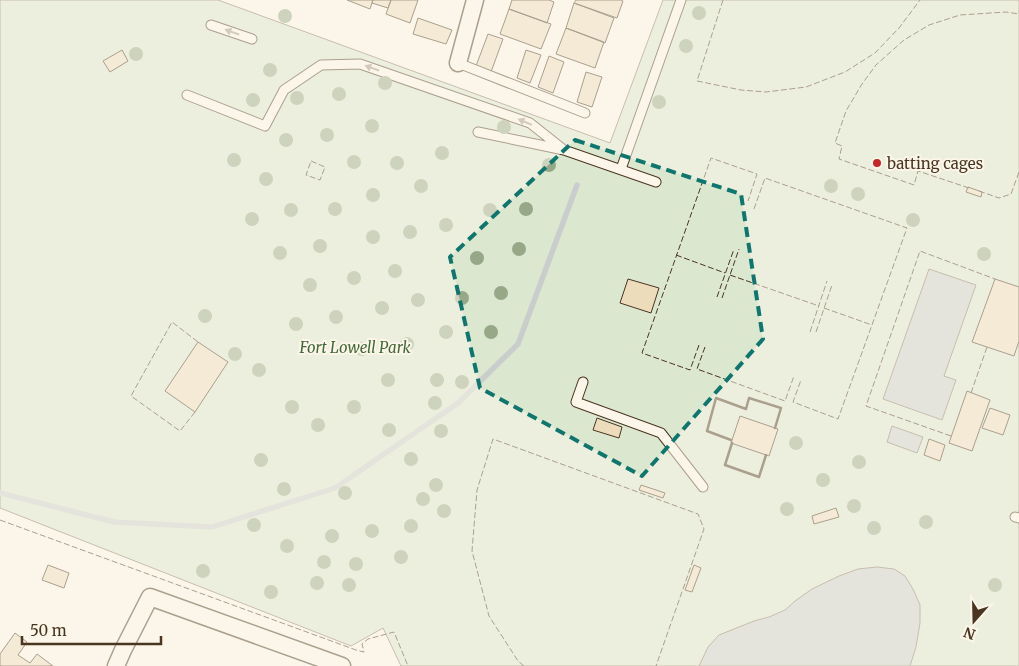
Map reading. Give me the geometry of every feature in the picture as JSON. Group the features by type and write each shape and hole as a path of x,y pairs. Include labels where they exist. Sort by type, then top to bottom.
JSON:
{"street":[{"path":"458,63 476,0"},
{"path":"116,666 122,650 150,596 342,666"}],"lane":[{"path":"621,169 681,0"},
{"path":"212,25 252,39"},
{"path":"458,63 585,113"},
{"path":"187,94 265,126 284,90 321,65 360,64 530,123 564,150"},
{"path":"478,132 564,150 656,182"},
{"path":"583,382 576,402 661,433 703,487"}],"highlighted area":[{"path":"575,140 741,194 763,339 642,476 480,388 450,257"}],"green space":[{"name":"Fort Lowell Park","path":"0,0 218,0 610,143 663,0 1019,0 1019,666 401,666 383,628 351,646 0,508"}],"shaded area":[{"path":"929,269 976,285 944,376 956,380 942,420 883,399"},
{"path":"892,426 923,437 917,453 887,442"},
{"path":"877,567 894,569 905,576 920,605 920,623 916,647 910,666 699,666 708,647 719,635 785,610 812,589 839,576 858,569"}],"building":[{"path":"347,0 373,0 370,9"},
{"path":"373,0 391,0 388,8 372,3"},
{"path":"391,0 418,0 410,23 386,14"},
{"path":"512,0 549,0 554,2 547,23 509,9"},
{"path":"576,0 623,1 617,18 574,3"},
{"path":"574,3 614,18 605,43 566,28"},
{"path":"509,9 551,24 541,49 500,34"},
{"path":"418,18 452,30 446,44 413,34"},
{"path":"566,28 604,42 595,68 556,54"},
{"path":"488,34 503,39 491,72 476,66"},
{"path":"122,50 128,61 110,72 103,61"},
{"path":"526,50 541,55 530,83 517,78"},
{"path":"549,56 564,62 553,93 538,87"},
{"path":"586,72 602,77 592,107 577,102"},
{"path":"968,187 982,192 981,197 966,192"},
{"path":"628,279 659,288 651,313 620,303"},
{"path":"995,279 1019,287 1019,341 1014,356 972,342"},
{"path":"198,342 228,362 195,412 165,391"},
{"path":"967,391 990,400 972,451 949,443"},
{"path":"990,408 1010,415 1003,435 982,428"},
{"path":"740,416 778,429 769,456 731,443"},
{"path":"597,418 622,427 619,438 593,430"},
{"path":"929,439 945,445 940,461 924,455"},
{"path":"641,485 665,493 663,498 639,490"},
{"path":"836,508 839,517 814,524 812,516"},
{"path":"48,565 69,573 64,588 42,580"},
{"path":"694,565 701,568 692,592 685,590"},
{"path":"15,633 27,642 18,655 30,663 37,654 53,666 0,666 0,654"}],"waterway":[{"path":"0,493 114,522 212,527 335,488 458,403 518,344 577,185"}],"fence":[{"path":"723,0 697,81 741,90 766,92 806,87 845,72 875,53 899,28 920,0"},
{"path":"969,188 918,171 914,185 839,159 842,146 835,143 846,111 862,84 876,65 904,40 929,25 960,15 1006,12 1019,14"},
{"path":"699,345 690,370 642,353 711,158 757,174 748,201"},
{"path":"311,161 325,167 320,180 306,175 311,161"},
{"path":"979,191 999,198 1011,194 1019,172"},
{"path":"754,209 765,178 907,228 838,419 793,402 801,380"},
{"path":"717,297 734,249"},
{"path":"722,298 739,249"},
{"path":"951,436 866,406 920,251 995,279"},
{"path":"676,255 725,273"},
{"path":"730,275 819,306"},
{"path":"810,332 827,281"},
{"path":"816,332 832,285"},
{"path":"824,308 872,325"},
{"path":"195,412 180,431 131,396 172,322 198,342"},
{"path":"705,347 697,369 785,401 794,376"},
{"path":"971,393 987,347"},
{"path":"524,666 518,661 489,616 472,551 477,490 493,439 698,514 704,529 656,666"},
{"path":"0,520 356,650 364,652 362,644 368,639 394,632 408,666"}],"wall":[{"path":"731,440 707,431 716,398 746,409 749,398 781,408 775,428"},
{"path":"732,443 725,465 759,477 766,455"}],"place":[{"name":"batting cages","path":"877,163"}]}
